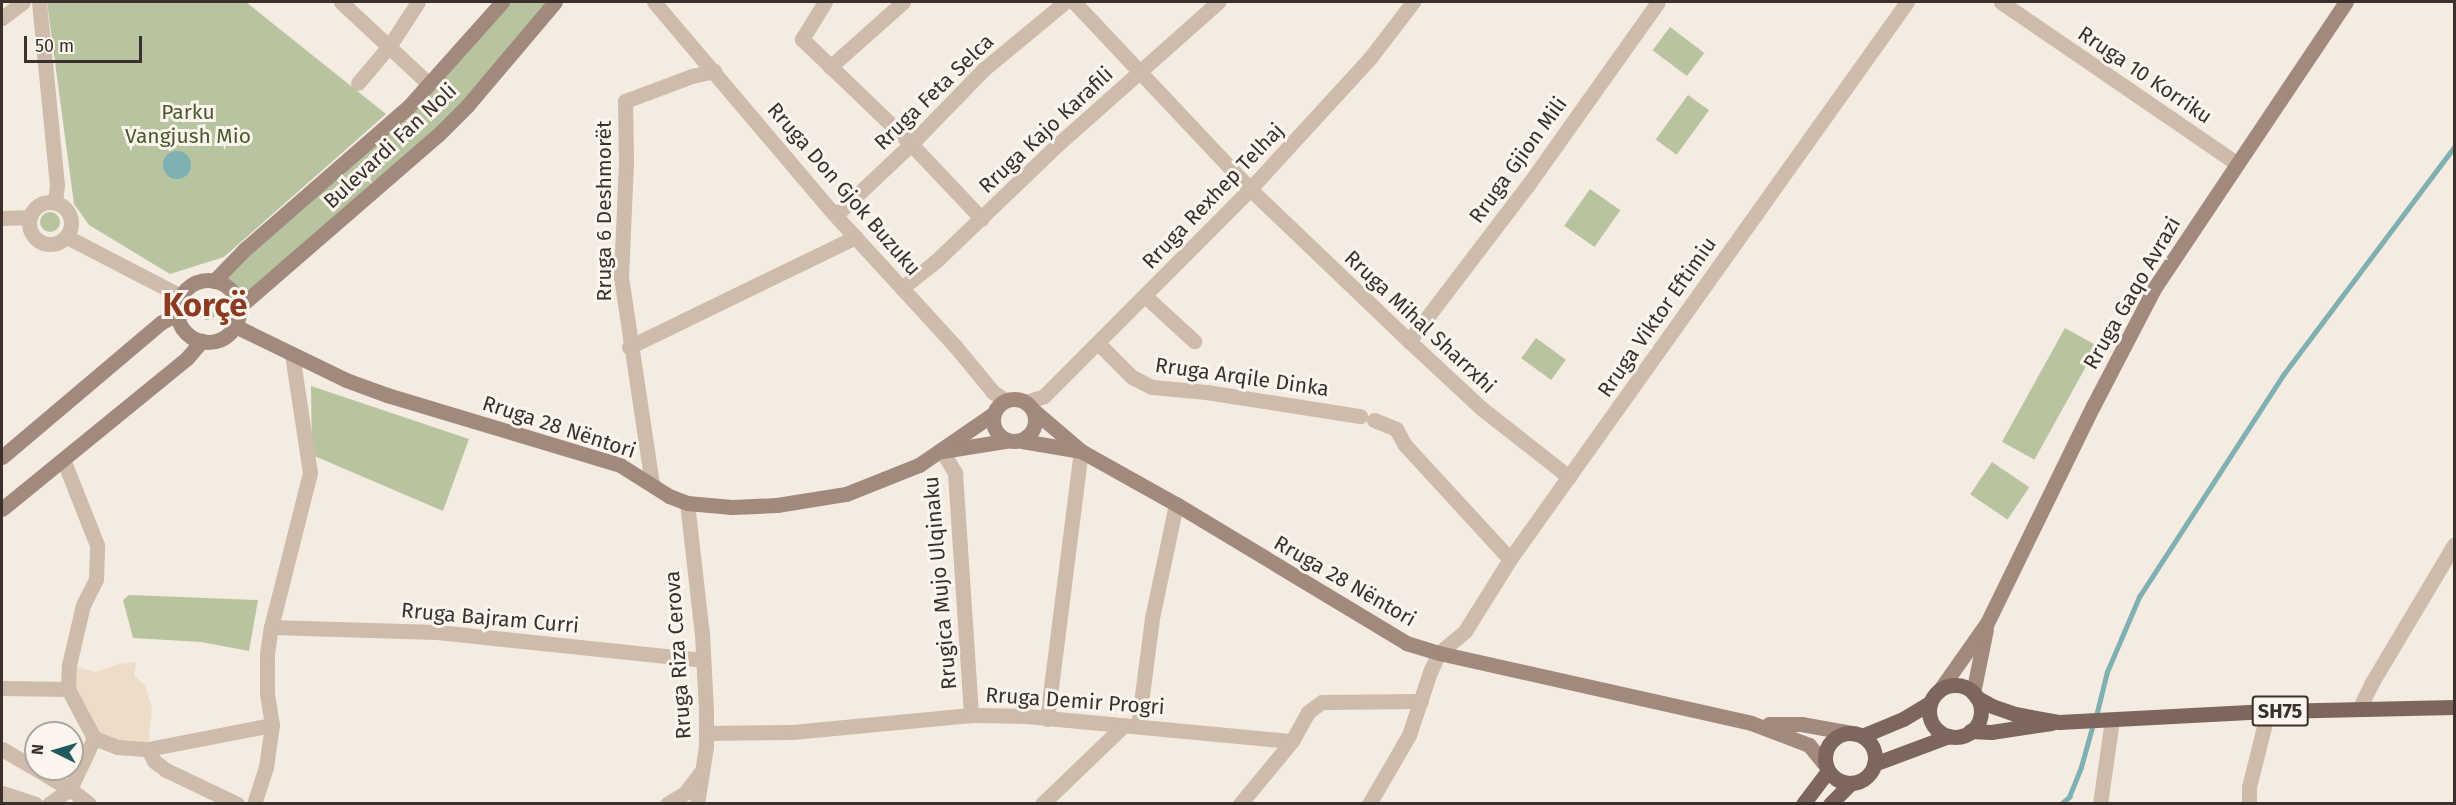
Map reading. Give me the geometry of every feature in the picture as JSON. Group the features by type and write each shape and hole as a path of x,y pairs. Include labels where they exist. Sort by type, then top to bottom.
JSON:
{"main road":[{"name":"Bulevardi Fan Noli","path":"214,281 244,250 430,85 502,2"},
{"name":"Bulevardi Fan Noli","path":"238,308 438,135 467,105 555,2"},
{"name":"Rruga Gaqo Avrazi","path":"1934,697 1987,623 2129,334 2184,242 2346,2"},
{"path":"214,281 231,290 238,308 235,326 220,339 202,341 185,332 177,314 181,296 195,283 214,281"},
{"path":"2,457 162,322 177,314"},
{"name":"Rruga 28 Nëntori","path":"235,326 346,380 377,392 612,463 652,484 669,496 687,502 732,507 811,501 846,494 919,465 993,414"},
{"path":"2,509 187,358 202,341"},
{"path":"1020,399 1030,406 1035,422 1034,428 1022,441 1006,441 997,435 992,424 993,414 1005,400 1020,399"},
{"name":"Rruga 28 Nëntori","path":"1030,406 1081,451 1176,504 1406,643 1439,653 1751,723 1809,745 1827,768"},
{"name":"Rruga 28 Nëntori","path":"942,451 1006,441"},
{"name":"Rruga 28 Nëntori","path":"1022,441 1081,451"},
{"name":"Rruga Gaqo Avrazi","path":"1975,695 1987,623"},
{"name":"SH75","path":"1803,804 1827,768 1826,750 1831,740 1846,733 1859,735 1903,719 1934,697 1959,685 1992,706 2057,722"},
{"path":"1970,731 1977,723 1980,713 1975,695"},
{"path":"1934,697 1929,713 1932,724 1940,732 1949,736"},
{"name":"SH75","path":"1830,804 1851,783 1866,778 1875,764 1949,736 1960,736 1970,731 2032,727 2057,722 2268,711 2454,707"},
{"name":"Rruga 28 Nëntori","path":"1751,723 1801,724 1859,735"},
{"path":"1859,735 1873,748 1875,764"},
{"path":"1827,768 1835,779 1851,783"}],"street":[{"path":"2,18 23,2"},
{"path":"39,2 57,184 55,202"},
{"path":"341,2 390,45 430,85"},
{"path":"358,83 390,45 418,2"},
{"name":"Rruga Don Gjok Buzuku","path":"654,2 834,214 993,392 1005,400"},
{"path":"825,2 802,39 911,144 982,219"},
{"path":"830,67 903,2"},
{"name":"Rruga Feta Selca","path":"834,214 840,211 911,144 984,69 1065,2"},
{"name":"Rruga Mihal Sharrxhi","path":"1074,2 1250,189 1481,408 1569,477"},
{"name":"Rruga Kajo Karafili","path":"902,288 982,219 1056,146 1218,2"},
{"name":"Rruga Rexhep Telhaj","path":"1030,406 1044,396 1250,189 1370,58 1413,2"},
{"name":"Rruga Gjion Mili","path":"1409,341 1528,184 1658,2"},
{"name":"Rruga Viktor Eftimiu","path":"1439,653 1465,631 1510,559 1907,2"},
{"name":"Rruga 10 Korriku","path":"2001,2 2236,164"},
{"name":"Rruga 6 Deshmorët","path":"652,484 629,347 621,277 626,162 625,101 692,76 714,72"},
{"path":"55,202 64,207 70,216 71,227 67,237 58,243 43,243 31,232 30,217 40,205 55,202"},
{"path":"2,218 30,217"},
{"path":"67,237 181,296"},
{"path":"629,347 856,237"},
{"name":"Rruga Arqile Dinka","path":"1145,296 1194,340"},
{"name":"Rruga Arqile Dinka","path":"1098,342 1132,377 1152,387 1206,392 1367,418 1396,429 1405,445 1510,559"},
{"path":"254,804 267,766 272,725 267,694 267,654 271,627 310,473 292,354"},
{"name":"Rrugica Mujo Ulqinaku","path":"942,451 955,473 971,715"},
{"path":"1047,719 1081,451"},
{"path":"63,459 97,545 96,579 83,605 69,665 68,689 94,738 117,747 148,749 272,725"},
{"name":"Rruga Riza Cerova","path":"687,502 703,660 706,733 697,804"},
{"path":"1138,726 1152,618 1176,504"},
{"path":"2359,709 2371,684 2454,544"},
{"name":"Rruga Bajram Curri","path":"271,627 438,632 703,660"},
{"path":"1369,804 1409,735 1430,672 1439,653"},
{"path":"2,688 68,689"},
{"path":"1240,804 1292,741 1308,712 1322,702 1421,701"},
{"path":"2249,804 2248,787 2260,750 2268,711"},
{"name":"Rruga Demir Progri","path":"706,733 792,732 971,715 1047,719 1122,727 1138,726 1292,741"},
{"path":"2100,804 2108,721"},
{"path":"1042,804 1122,727"},
{"path":"49,804 70,789 94,738"},
{"path":"2,749 70,789 89,804"},
{"path":"148,749 154,761 166,770 237,804"},
{"path":"667,804 685,793 703,770"},
{"path":"2,795 35,804"}],"green space":[{"name":"Parku Vangjush Mio","path":"47,2 246,2 386,114 224,257 170,274 89,225 74,204"},
{"path":"507,2 550,2 468,100 241,302 220,279 338,171"},
{"path":"1670,27 1704,53 1687,76 1653,50"},
{"path":"1688,95 1709,110 1677,155 1656,139"},
{"path":"1590,189 1620,210 1594,247 1564,226"},
{"path":"50,212 57,215 60,222 57,229 50,232 43,229 40,222 43,215"},
{"path":"207,300 214,303 217,310 214,317 207,320 200,317 197,310 200,303"},
{"path":"2065,328 2097,346 2034,460 2002,442"},
{"path":"1536,338 1566,360 1551,380 1521,358"},
{"path":"311,386 469,439 443,511 312,455"},
{"path":"1992,462 2029,487 2007,519 1970,494"},
{"path":"129,595 258,600 249,651 201,642 133,638 123,600"}],"shaded area":[{"path":"136,662 134,676 145,685 152,708 148,749 94,738 72,700 69,665 96,672 119,664"}],"water":[{"path":"177,151 187,155 191,165 187,175 177,179 167,175 163,165 167,155"}],"waterway":[{"path":"2096,716 2107,672 2139,597 2283,375 2454,147"},
{"path":"2061,804 2069,797 2081,767 2093,724"}],"district":[{"name":"Korçë","path":"205,306"}]}
